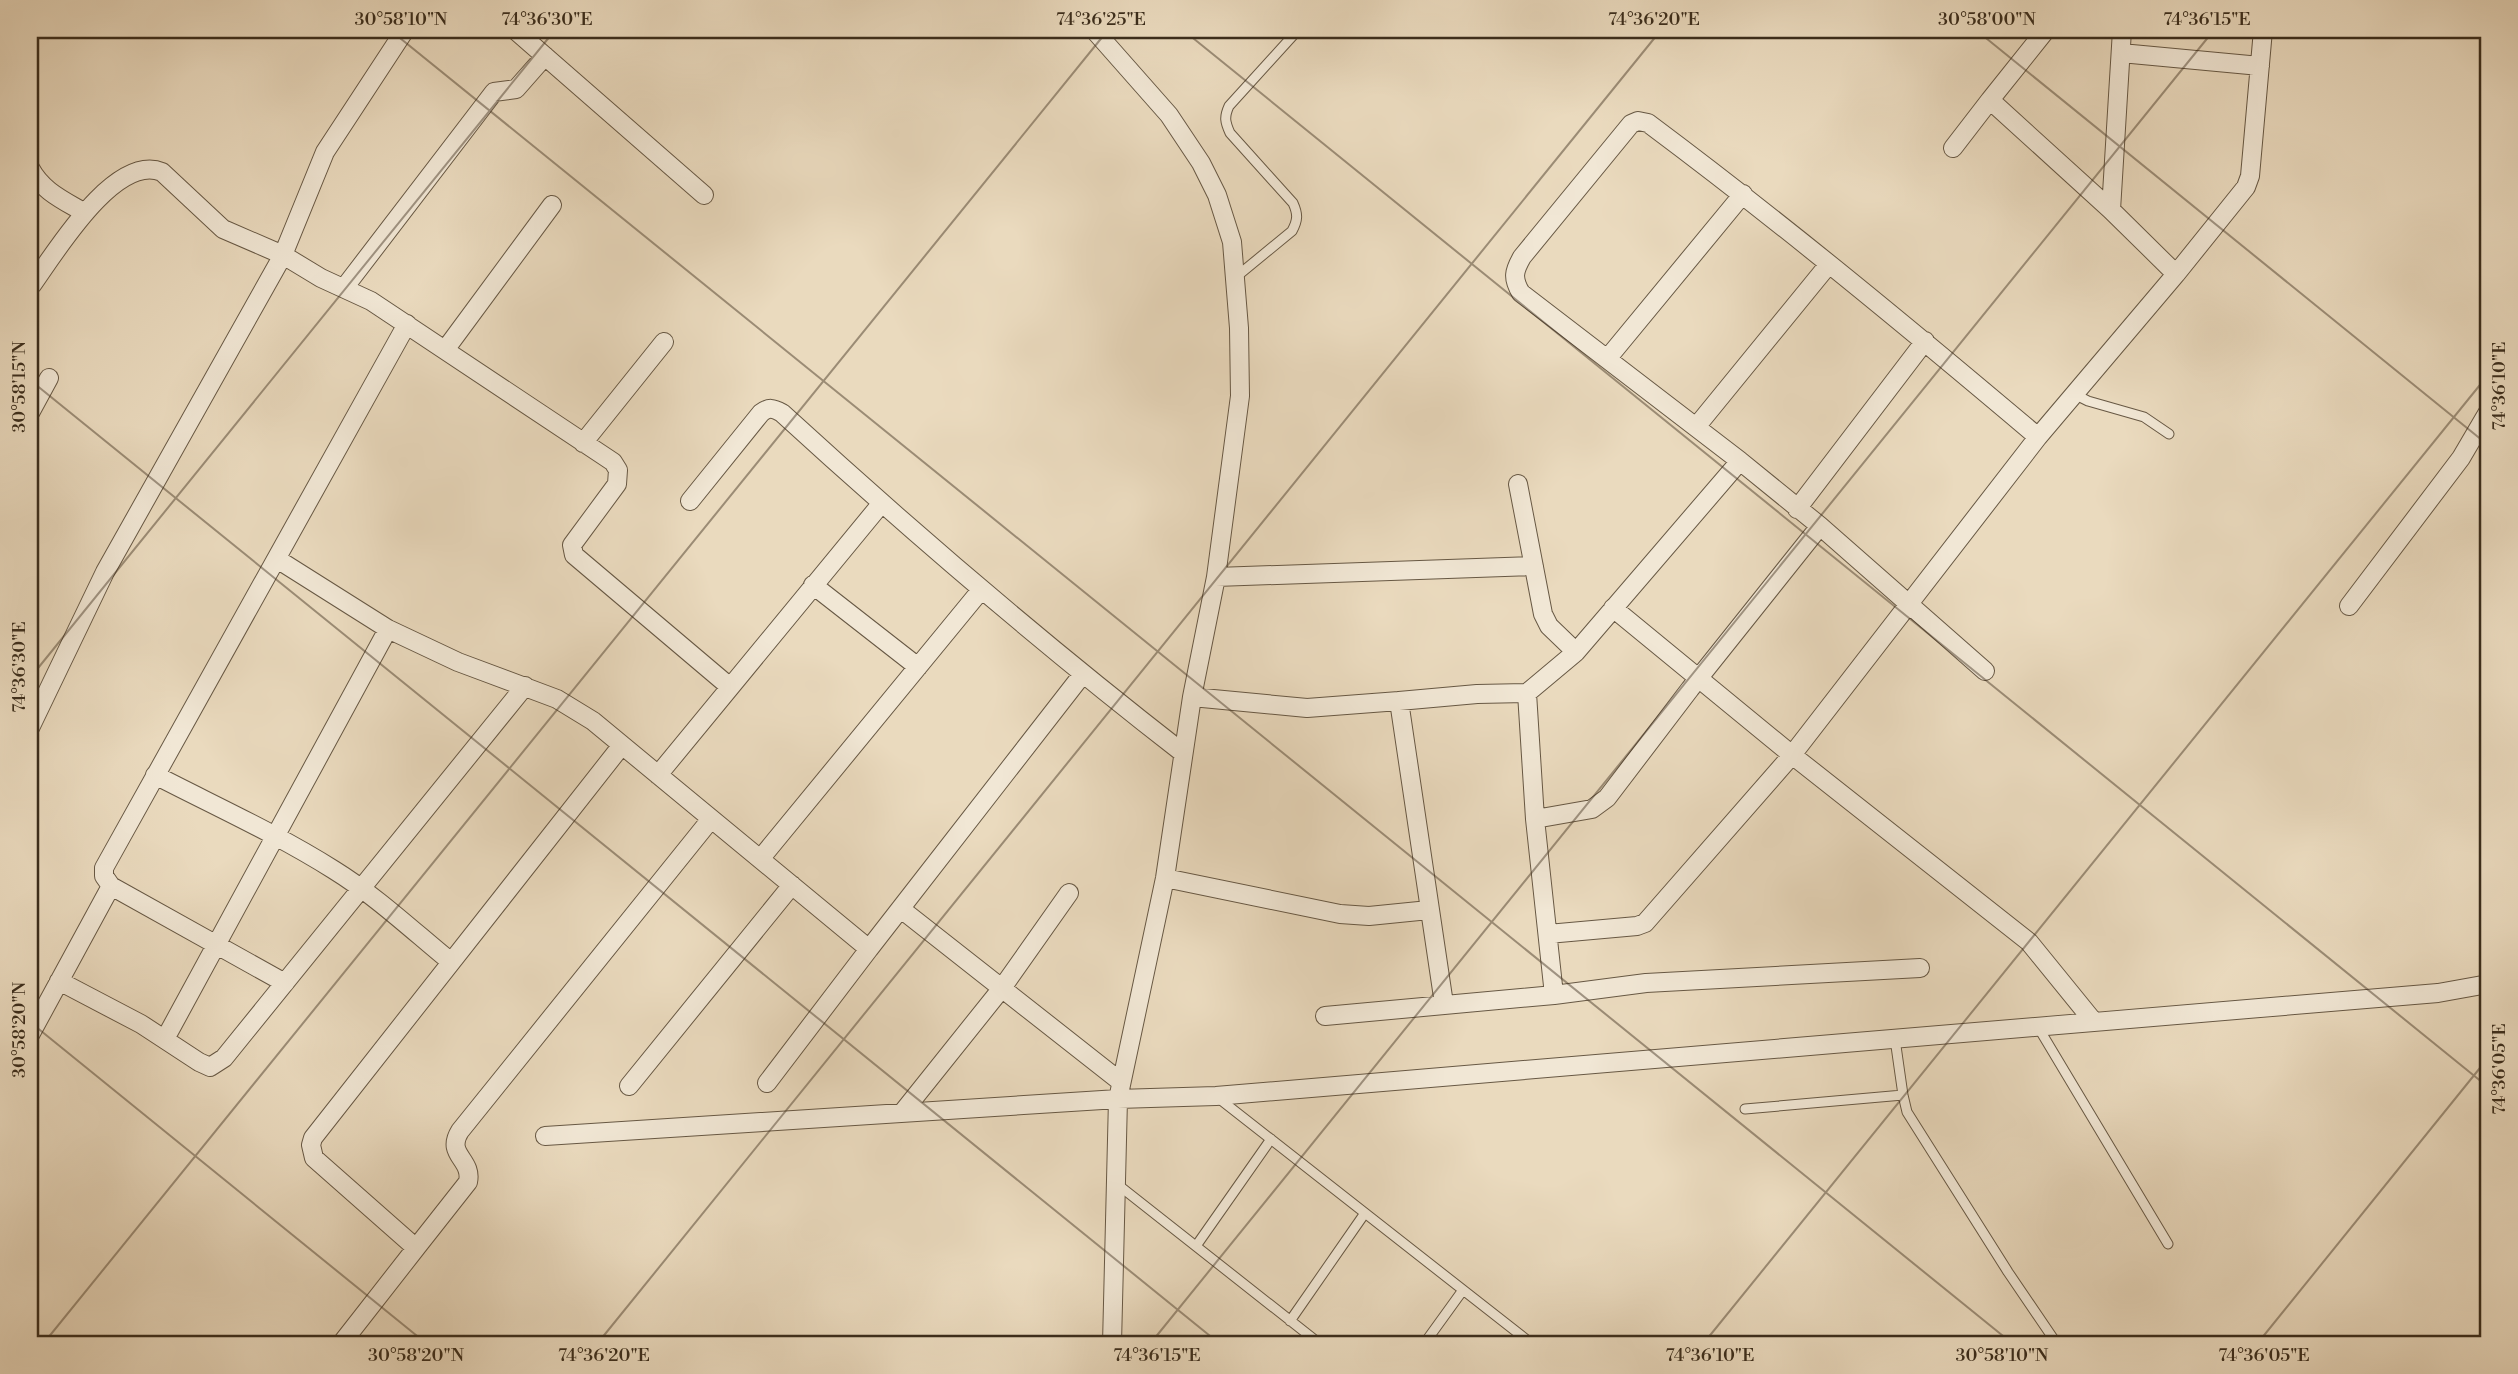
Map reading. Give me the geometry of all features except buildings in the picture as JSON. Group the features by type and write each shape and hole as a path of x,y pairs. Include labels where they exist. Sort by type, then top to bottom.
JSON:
{"street":[{"path":"30,728 105,572 283,255 325,152 405,30"},
{"path":"515,30 704,195"},
{"path":"1094,30 1169,115 1201,163 1217,195 1232,242 1240,396 1216,577 1192,697 1165,878 1120,1091 1112,1344"},
{"path":"1953,148 2046,30"},
{"path":"2111,210 2122,30"},
{"path":"1548,934 1645,923 1792,755 2038,437 2246,187 2250,176 2263,30"},
{"path":"2121,53 2260,66"},
{"path":"344,288 494,92 516,89 545,56"},
{"path":"1990,100 2111,210 2176,274"},
{"path":"1985,671 1820,526 1521,293 1515,283 1514,271 1522,257 1630,124 1648,122 1743,194 1925,341 2038,437"},
{"path":"30,169 48,192 85,213"},
{"path":"32,285 85,213 101,197 130,174 142,169 162,172 223,229 283,255 321,278 371,301 613,462 619,478 617,484 572,545 574,555 730,687"},
{"path":"1607,359 1743,194"},
{"path":"445,350 552,205"},
{"path":"1696,428 1829,264"},
{"path":"285,983 111,886 104,876 107,860 407,324"},
{"path":"1797,509 1925,341"},
{"path":"583,443 664,342"},
{"path":"30,413 50,378"},
{"path":"690,501 761,413 767,409 782,413 981,590 1082,675 1183,753"},
{"path":"2349,606 2461,458 2488,412"},
{"path":"1192,697 1307,708 1477,694 1527,693 1576,652 1740,461"},
{"path":"1518,484 1542,614 1549,626 1576,652"},
{"path":"658,775 881,503"},
{"path":"1535,819 1592,809 1607,798 1820,526"},
{"path":"277,559 388,629 458,662 525,686 576,710 869,948"},
{"path":"1216,577 1534,566"},
{"path":"813,585 918,667"},
{"path":"761,858 981,590"},
{"path":"1614,608 1792,755 2029,942 2094,1022"},
{"path":"165,1039 388,629"},
{"path":"768,1083 869,948 1082,675"},
{"path":"59,981 165,1039 199,1062 210,1066 217,1064 525,686"},
{"path":"1527,693 1535,819 1554,995"},
{"path":"1399,701 1444,1004"},
{"path":"416,1248 314,1158 311,1145 313,1138 622,745"},
{"path":"155,775 316,859 362,889 451,962"},
{"path":"341,1344 468,1182 468,1171 455,1144 460,1131 711,819"},
{"path":"1165,878 1340,914 1369,916 1429,910"},
{"path":"629,1086 792,885"},
{"path":"30,1035 111,886"},
{"path":"902,1113 1002,988 1069,893"},
{"path":"901,909 1002,988 1120,1091"},
{"path":"1325,1016 1554,995 1647,983 1920,968"},
{"path":"545,1136 902,1113 1120,1091 1216,1096 2438,993 2488,984"}],"lane":[{"path":"1235,278 1292,231 1297,222 1297,212 1293,203 1230,133 1225,114 1229,106 1298,30"},
{"path":"2074,394 2088,401 2144,417 2169,434"},
{"path":"2038,1027 2168,1244"},
{"path":"1895,1039 1907,1112 2057,1344"},
{"path":"1745,1109 1903,1095"},
{"path":"1216,1096 1532,1344"},
{"path":"1196,1247 1271,1139"},
{"path":"1116,1183 1320,1344"},
{"path":"1290,1321 1365,1213"},
{"path":"1424,1344 1463,1290"}]}
